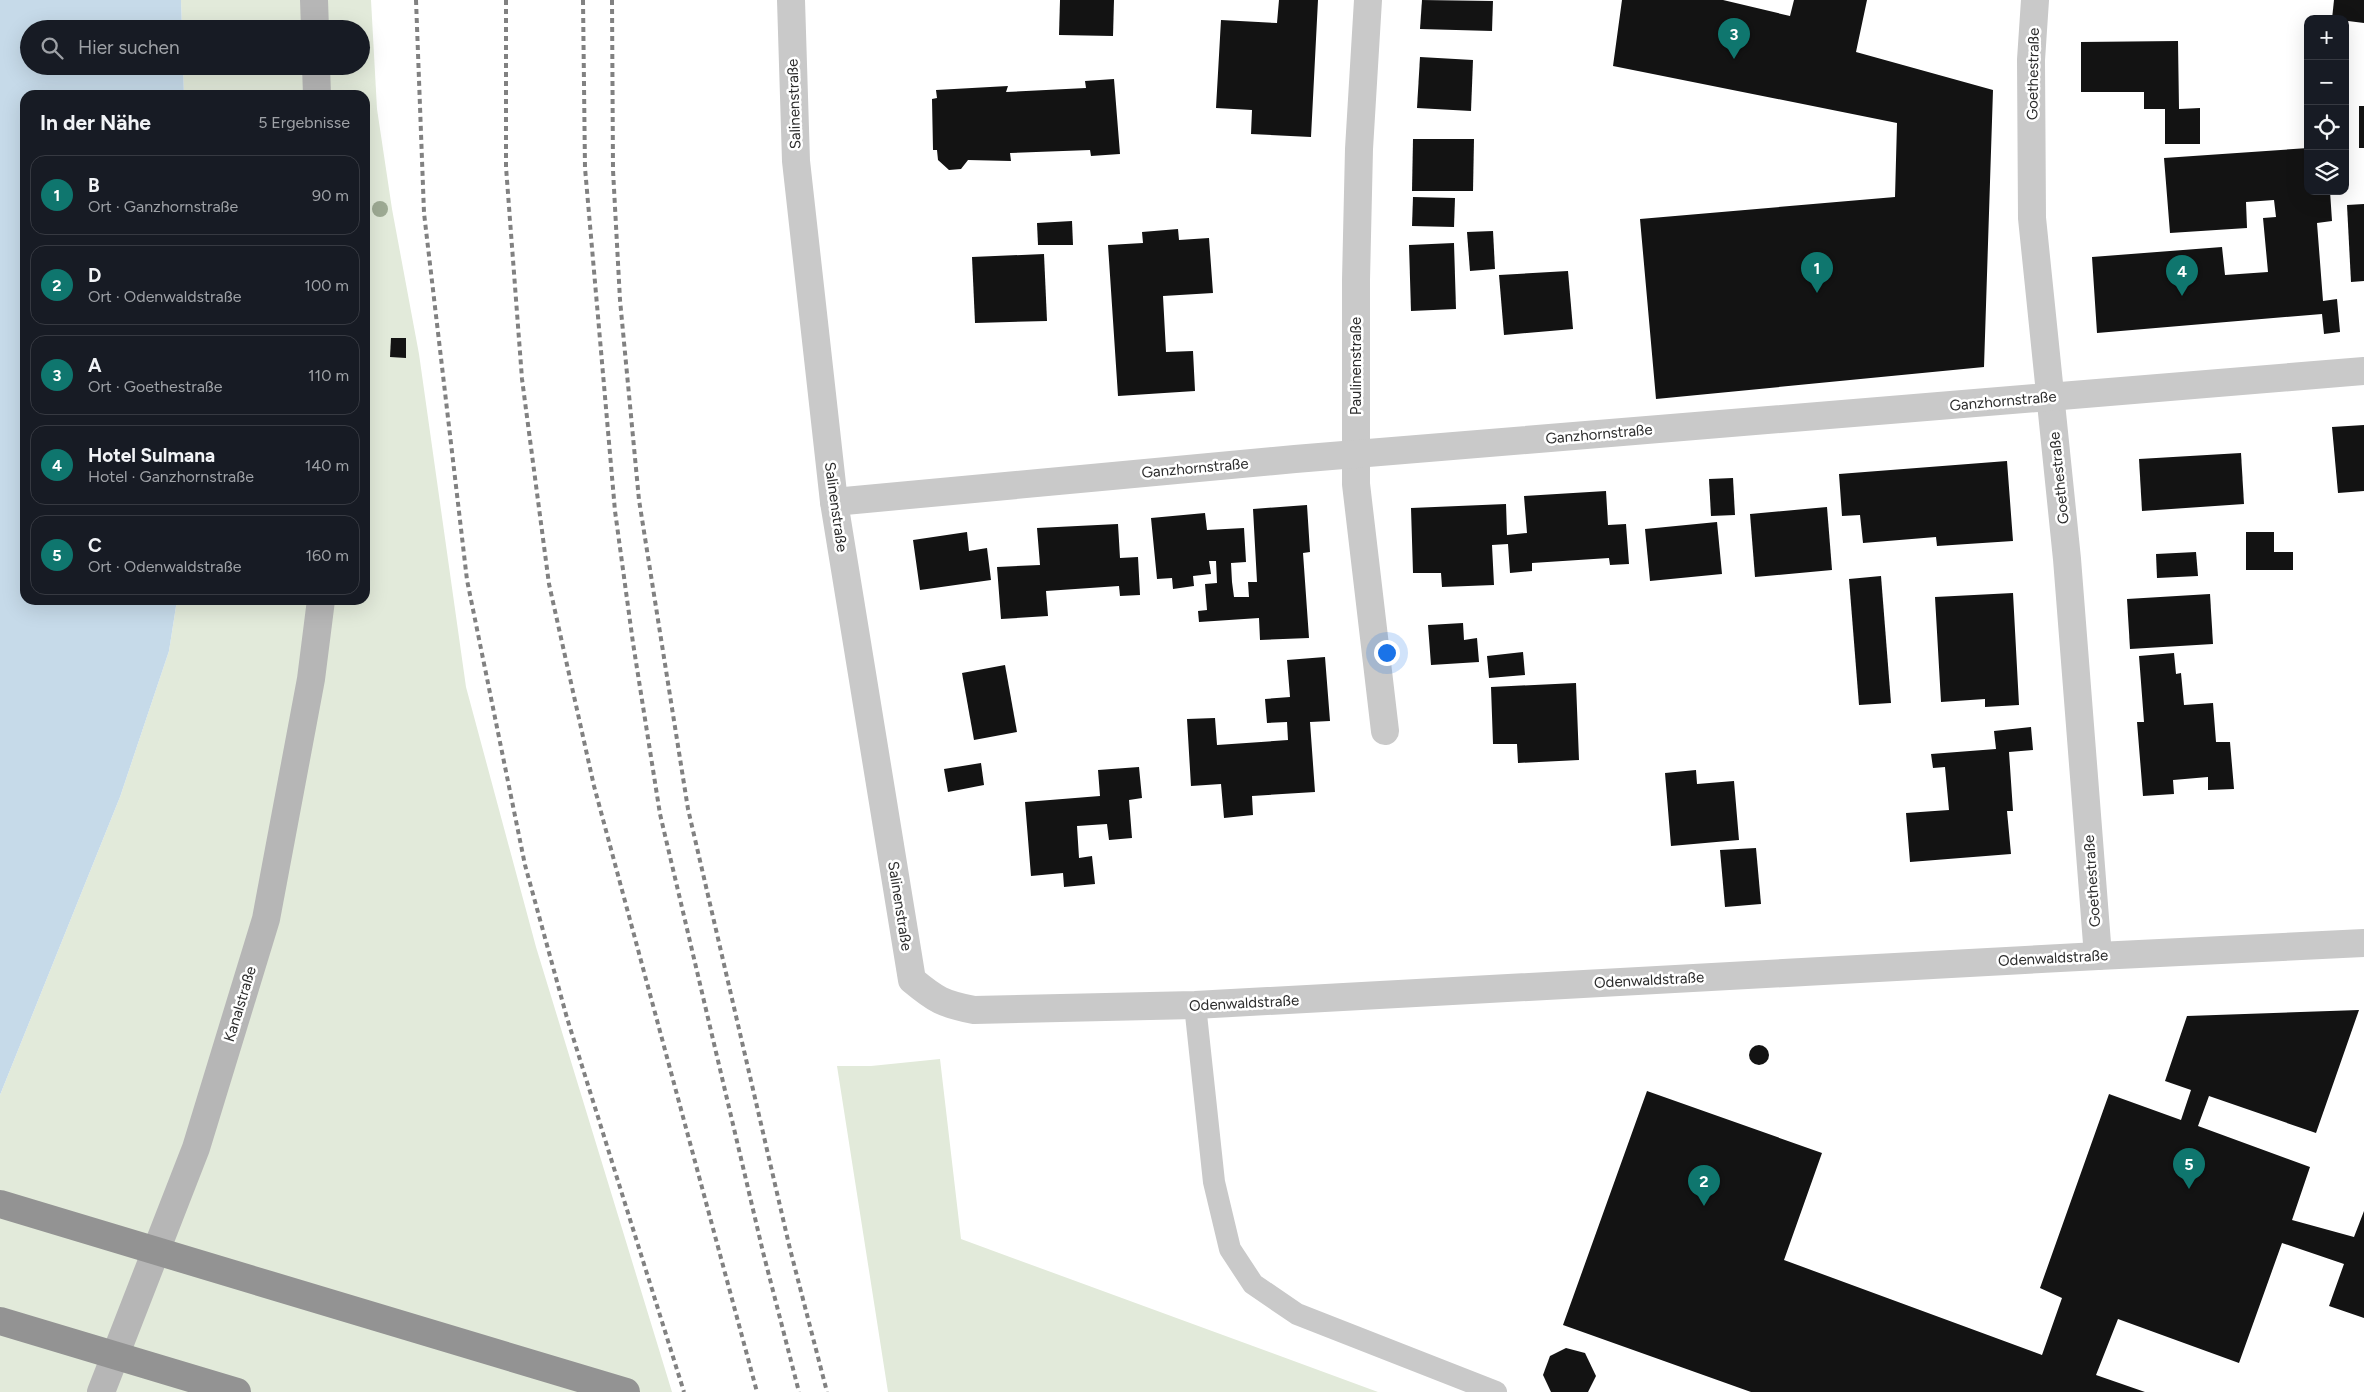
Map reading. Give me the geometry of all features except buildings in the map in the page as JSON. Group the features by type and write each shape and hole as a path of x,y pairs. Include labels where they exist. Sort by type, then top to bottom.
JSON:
{"highway":[{"path":"0,1204 626,1392"},
{"path":"0,1320 237,1392"}],"main road":[{"path":"314,0 315,20"},
{"path":"316,75 317,90"},
{"name":"Kanalstraße","path":"102,1392 196,1148 266,919 312,679 320,605"}],"street":[{"name":"Salinenstraße","path":"791,0 796,161 834,502 912,980 935,999"},
{"name":"Paulinenstraße","path":"1368,0 1359,177 1356,484 1384,731"},
{"name":"Goethestraße","path":"2035,0 2031,60 2032,218 2067,559 2098,956"},
{"name":"Ganzhornstraße","path":"834,502 1356,454 2364,371"},
{"name":"Odenwaldstraße","path":"935,999 950,1006 974,1010 1195,1006 2364,943"}],"lane":[{"path":"1195,1006 1214,1182 1230,1249 1253,1284 1297,1314 1496,1392"}],"green space":[{"path":"181,0 371,0 377,109 392,209 419,354 466,687 536,947 672,1392 0,1392 0,1095 120,797 169,651 176,605 370,605 370,90 184,90 183,75 370,75 370,20 182,20"},
{"path":"940,1059 961,1239 1378,1392 888,1392 837,1066 871,1066"}],"water":[{"path":"0,0 181,0 182,20 20,20 20,75 183,75 184,90 20,90 20,605 176,605 169,651 120,797 0,1095"}],"railway":[{"path":"416,0 424,213 467,580 525,865 567,1018 684,1392"},
{"path":"506,0 506,167 522,379 549,584 594,786 757,1392"},
{"path":"583,0 585,168 615,511 633,643 660,814 763,1252 799,1392"},
{"path":"612,0 613,170 620,300 639,500 688,809 790,1249 827,1392"}],"place":[{"name":"A","path":"1734,59"},
{"name":"B","path":"1817,293"},
{"name":"Hotel Sulmana","path":"2182,296"},
{"name":"C","path":"2189,1189"},
{"name":"D","path":"1704,1206"}]}
